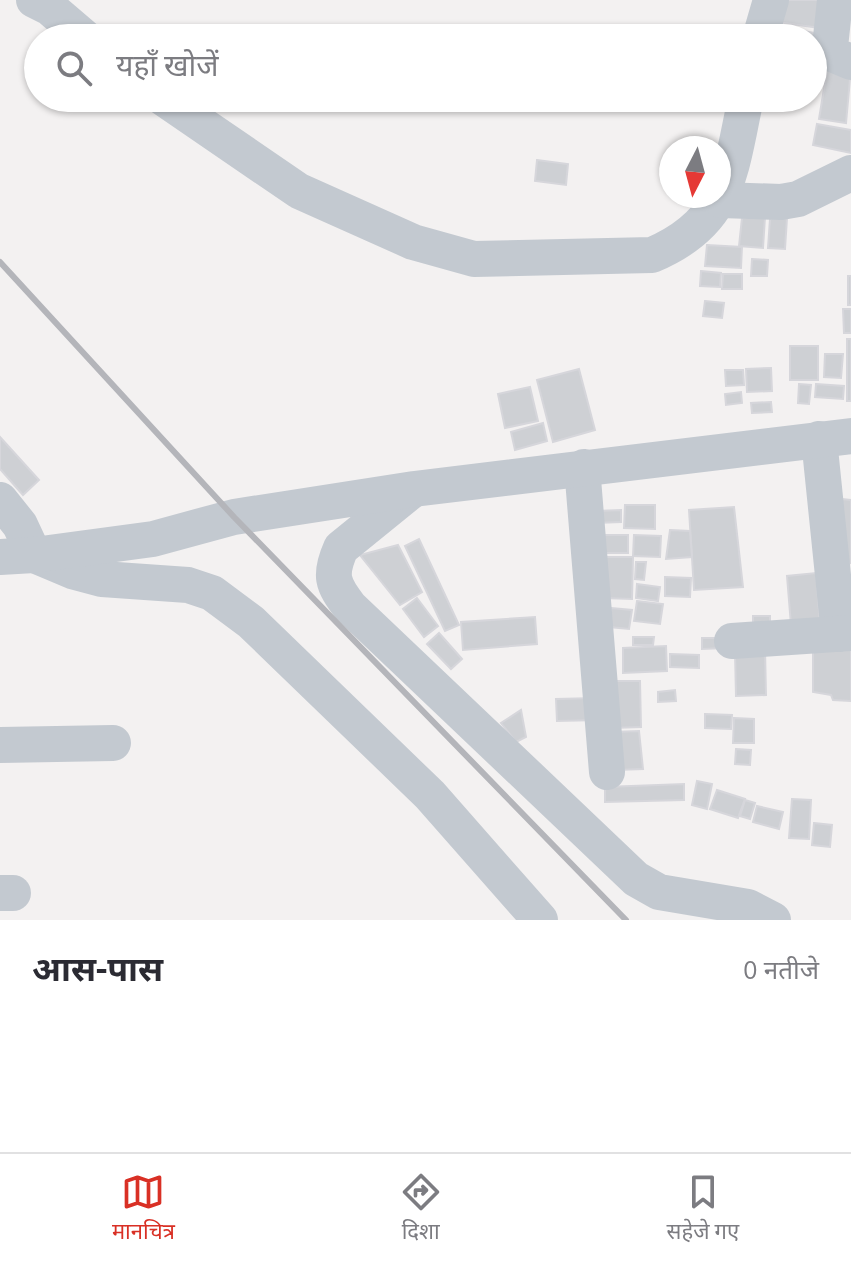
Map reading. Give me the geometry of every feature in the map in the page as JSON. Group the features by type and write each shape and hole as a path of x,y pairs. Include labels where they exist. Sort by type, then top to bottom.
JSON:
{"street":[{"path":"34,0 50,8 69,24"},
{"path":"764,24 771,0"},
{"path":"835,0 830,47 835,57 851,62"},
{"path":"183,112 299,191 413,242 474,259 652,255 677,245 715,208"},
{"path":"731,167 743,112"},
{"path":"731,200 781,202 798,199 851,173"},
{"path":"17,556 153,539 234,517 414,489 835,437 845,633 732,641"},
{"path":"584,467 607,772"},
{"path":"414,489 341,548 335,560 333,579 335,588 350,607 636,879 659,892 748,907 773,920"},
{"path":"0,500 20,525 17,556"},
{"path":"17,556 102,579 188,585 212,593 251,622 430,795 540,920"},
{"path":"0,745 113,743"}],"building":[{"path":"780,0 831,0 827,29 827,24 777,22"},
{"path":"828,64 851,68 846,123 819,119 820,112 827,112"},
{"path":"817,124 851,130 851,153 813,145"},
{"path":"537,160 568,164 566,185 535,181"},
{"path":"765,217 763,248 739,246 742,218"},
{"path":"787,218 785,249 768,248 770,219"},
{"path":"707,245 742,247 741,268 705,266"},
{"path":"752,259 768,260 767,276 751,276"},
{"path":"701,271 721,273 720,287 700,286"},
{"path":"723,274 742,274 742,289 722,289"},
{"path":"848,276 851,276 851,305 848,305"},
{"path":"705,301 724,303 722,318 703,316"},
{"path":"843,309 851,309 851,333 844,333"},
{"path":"847,339 851,339 851,401 847,401"},
{"path":"790,346 818,346 818,380 790,380"},
{"path":"825,354 843,354 841,378 824,377"},
{"path":"771,368 772,391 747,392 746,369"},
{"path":"579,369 595,430 553,442 537,380"},
{"path":"725,370 743,370 744,385 726,386"},
{"path":"799,384 811,385 809,404 798,403"},
{"path":"816,384 844,386 843,399 815,397"},
{"path":"530,387 538,421 505,428 498,394"},
{"path":"741,392 742,403 726,405 725,394"},
{"path":"771,402 772,412 752,413 751,403"},
{"path":"543,423 547,441 515,450 511,432"},
{"path":"0,437 39,480 23,495 0,469"},
{"path":"842,499 851,500 851,563 843,564"},
{"path":"625,505 655,505 655,529 624,528"},
{"path":"734,507 743,587 694,590 689,510"},
{"path":"621,510 621,522 596,523 596,511"},
{"path":"670,530 690,531 692,557 666,559"},
{"path":"601,535 628,535 628,553 600,553"},
{"path":"634,535 661,536 660,557 633,556"},
{"path":"419,539 459,625 445,631 405,546"},
{"path":"398,545 422,592 400,605 360,555"},
{"path":"604,557 633,557 632,599 603,598"},
{"path":"636,562 646,562 644,580 635,579"},
{"path":"816,573 820,623 791,625 787,576"},
{"path":"665,577 691,578 690,597 665,596"},
{"path":"637,584 660,587 658,601 636,598"},
{"path":"417,598 438,626 424,637 403,609"},
{"path":"637,601 663,604 660,624 634,621"},
{"path":"611,608 632,610 629,629 609,627"},
{"path":"753,616 770,616 770,630 753,629"},
{"path":"535,617 537,644 463,650 461,622"},
{"path":"439,633 462,659 451,669 427,644"},
{"path":"633,637 654,637 653,645 633,645"},
{"path":"702,638 725,638 725,648 702,649"},
{"path":"851,644 851,701 833,700 831,695 813,692 813,646"},
{"path":"666,646 667,671 623,673 623,648"},
{"path":"765,649 766,695 736,696 735,652"},
{"path":"670,654 699,655 699,668 670,667"},
{"path":"611,681 640,681 641,727 612,728"},
{"path":"675,690 676,701 658,702 658,692"},
{"path":"597,698 598,720 557,721 556,699"},
{"path":"521,710 526,737 516,742 501,723"},
{"path":"705,714 732,715 731,729 705,728"},
{"path":"734,718 754,719 754,743 733,743"},
{"path":"639,731 643,769 616,770 613,732"},
{"path":"736,749 751,750 750,765 735,764"},
{"path":"697,781 712,784 707,809 692,805"},
{"path":"684,784 684,800 605,802 605,787"},
{"path":"717,790 745,799 738,818 710,809"},
{"path":"792,799 811,800 809,839 789,838"},
{"path":"745,800 755,803 750,819 740,816"},
{"path":"757,806 783,812 779,829 753,822"},
{"path":"814,823 832,825 830,847 812,845"}],"railway":[{"path":"0,262 234,517 626,920"}]}
